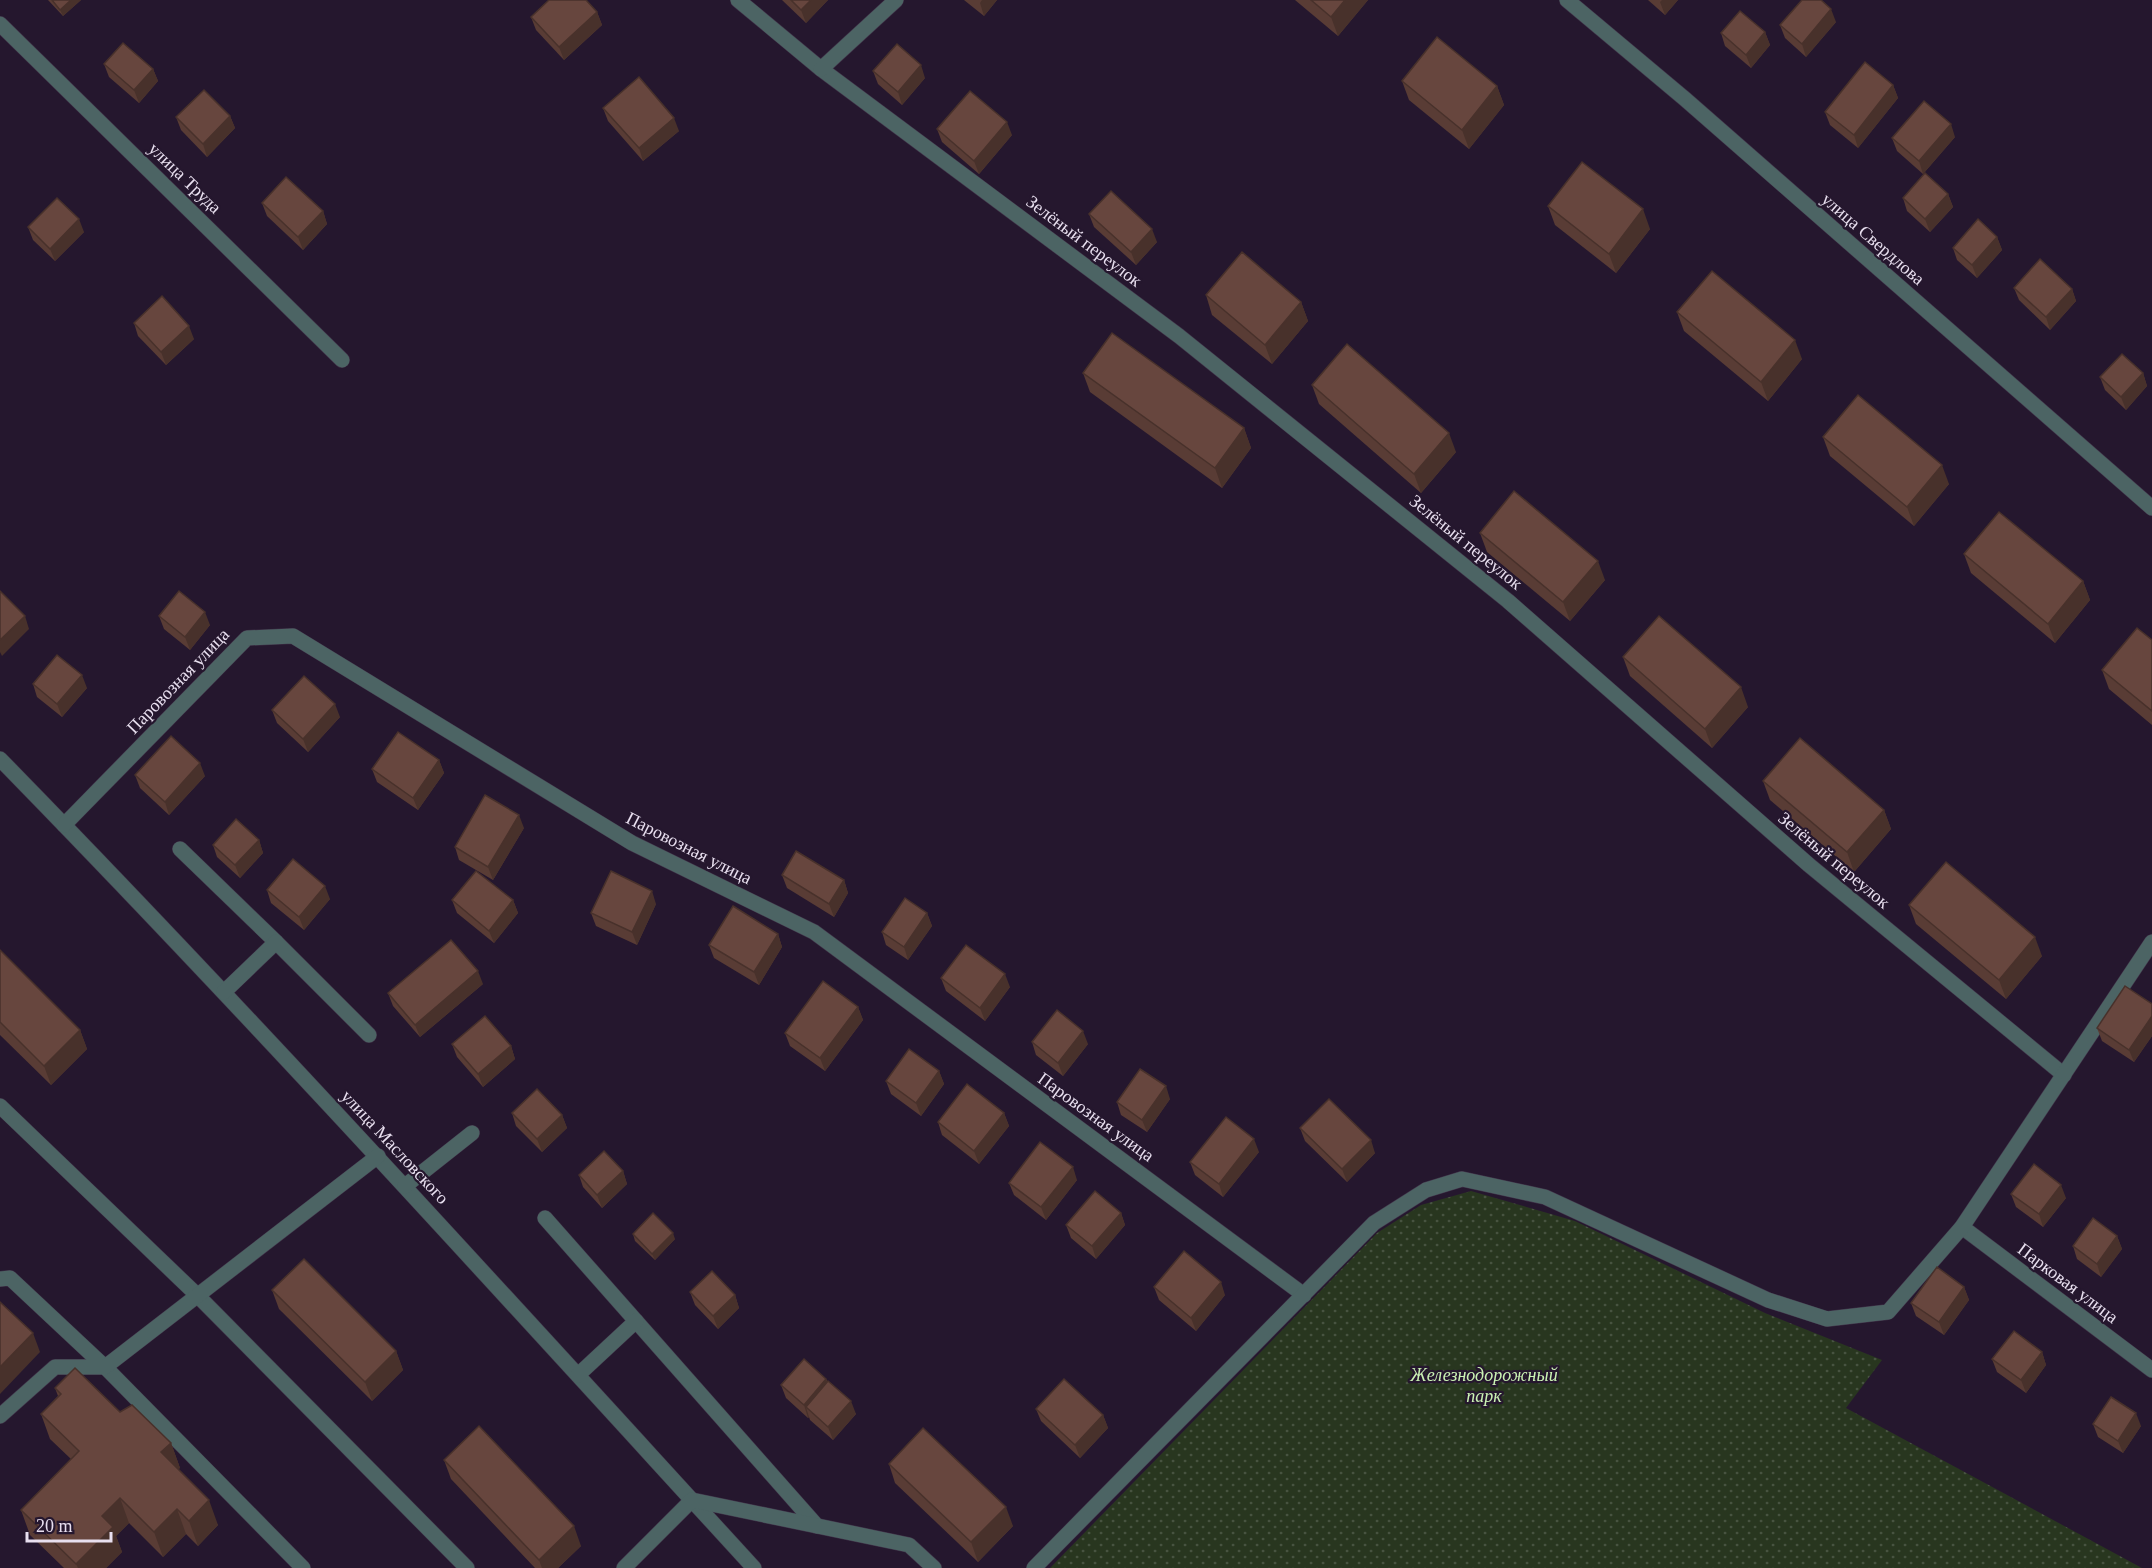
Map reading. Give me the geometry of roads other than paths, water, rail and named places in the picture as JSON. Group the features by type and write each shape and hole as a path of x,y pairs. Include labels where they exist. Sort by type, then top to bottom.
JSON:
{"street":[{"name":"Зелёный переулок","path":"738,0 821,69 1179,336 1508,601 1809,866 2064,1075"},
{"path":"821,69 896,0"},
{"name":"улица Свердлова","path":"1567,0 1694,107 2152,508"},
{"name":"улица Труда","path":"0,24 342,360"},
{"name":"Паровозная улица","path":"64,825 247,638 293,636 632,843 814,932 1304,1295"},
{"name":"улица Масловского","path":"0,759 378,1156 754,1568"},
{"path":"180,849 369,1035"},
{"path":"224,992 276,942"},
{"path":"1034,1568 1374,1223 1426,1190 1462,1179 1545,1197 1768,1300 1827,1320 1888,1312 1962,1227 2152,942"},
{"path":"0,1106 198,1296 467,1568"},
{"path":"405,1186 472,1133"},
{"path":"0,1416 55,1367 105,1367 378,1156"},
{"path":"545,1218 817,1526"},
{"name":"Парковая улица","path":"1962,1227 2152,1370"},
{"path":"0,1279 10,1278 105,1367 303,1568"},
{"path":"578,1375 636,1321"},
{"path":"624,1568 692,1500 909,1545 934,1568"}],"park label":[{"name":"Железнодорожный парк","path":"1484,1385"}]}
